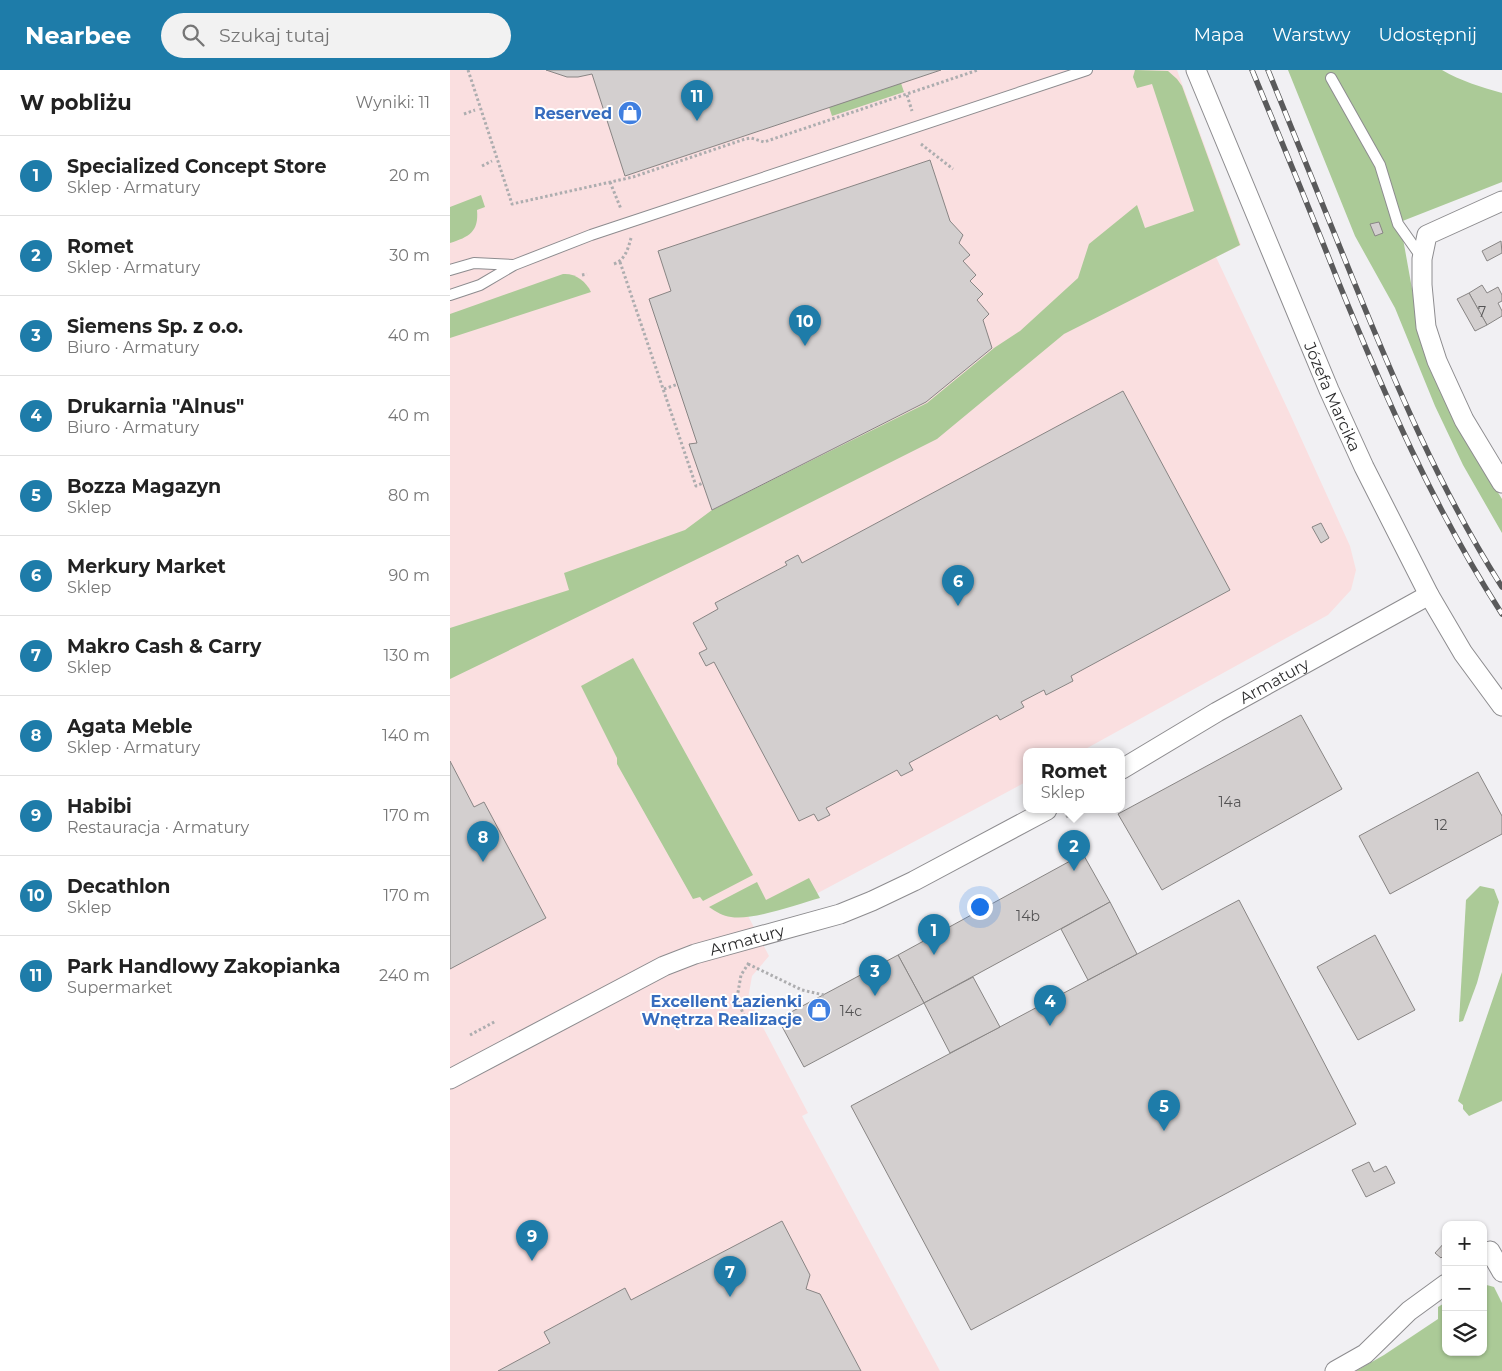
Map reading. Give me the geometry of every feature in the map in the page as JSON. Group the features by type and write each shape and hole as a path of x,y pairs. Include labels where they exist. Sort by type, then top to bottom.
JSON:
{"street":[{"name":"Józefa Marcika","path":"1196,70 1333,399 1385,511 1429,595 1463,653 1502,706"},
{"path":"1502,201 1427,235 1422,259 1422,285 1426,326 1437,361 1464,420 1502,483"},
{"name":"Armatury","path":"1125,766 1217,712 1429,595"},
{"name":"Armatury","path":"450,1079 664,966 695,954 840,914 914,881 1041,813"},
{"path":"1487,1254 1490,1251 1502,1272"},
{"path":"1335,1371 1365,1354 1410,1311 1442,1287"}],"lane":[{"path":"450,295 480,285 514,265 590,235 1087,70"},
{"path":"1331,78 1380,165 1398,224 1422,259"},
{"path":"450,270 474,263 514,265"}],"path":[{"path":"468,70 512,204"},
{"path":"507,207 512,204 632,177 745,139 751,138 764,142 978,70"},
{"path":"907,95 912,112"},
{"path":"464,114 475,110"},
{"path":"921,144 953,169"},
{"path":"482,166 492,161"},
{"path":"610,182 622,212"},
{"path":"614,264 620,262 629,248 631,235"},
{"path":"620,262 696,486 703,483"},
{"path":"582,276 586,274"},
{"path":"664,389 678,384"},
{"path":"746,1020 737,998 741,976 751,960"},
{"path":"748,964 802,990 824,994"},
{"path":"470,1035 496,1021"}],"shaded area":[{"path":"450,70 1177,70 1241,245 1216,257 1350,546 1356,570 1351,590 1328,615 1087,748 1023,748 1023,784 816,894 746,912 769,956 752,976 748,999 808,1113 802,1116 940,1371 450,1371"}],"green space":[{"path":"1135,70 1168,71 1182,86 1240,245 1064,334 937,439 722,547 450,679 450,628 569,590 564,573 685,530 712,510 927,403 994,348 1020,331 1078,278 1089,244 1137,205 1145,228 1194,211 1152,84 1137,88 1133,77"},
{"path":"1288,70 1442,70 1464,81 1502,93 1502,182 1400,222 1416,311 1486,473 1502,499 1502,533 1463,465 1435,406 1395,308 1355,236"},
{"path":"901,83 904,92 832,116 829,107"},
{"path":"481,195 485,207 477,210 474,229 467,236 450,243 450,207"},
{"path":"563,274 580,278 591,292 450,338 450,314"},
{"path":"633,658 753,875 703,901 700,897 693,899 617,764 617,758 581,686"},
{"path":"809,878 820,898 788,908 740,918 725,916 709,907 757,882 766,900"},
{"path":"1480,886 1494,889 1499,902 1477,983 1463,1021 1459,1022 1466,900"},
{"path":"1502,972 1502,1101 1469,1116 1463,1109 1463,1105 1458,1101"},
{"path":"1487,1285 1494,1287 1502,1303 1502,1371 1356,1371 1438,1319 1438,1307 1442,1304 1442,1356 1487,1356"}],"building":[{"path":"546,70 941,70 625,176 592,74 567,77"},
{"path":"930,160 950,221 963,235 959,243 970,255 963,261 976,275 970,281 983,294 977,300 989,314 983,320 992,348 926,402 712,510 689,444 697,443 649,299 671,291 658,251"},
{"path":"1379,222 1383,233 1375,236 1370,224"},
{"path":"1501,241 1502,253 1487,261 1482,251"},
{"path":"1482,285 1487,293 1498,287 1502,295 1502,301 1498,303 1502,316 1487,325 1469,293"},
{"path":"1469,293 1487,325 1475,331 1457,299"},
{"path":"1123,391 1230,590 1071,676 1073,681 1046,695 1044,690 1021,702 1024,707 1000,720 997,715 909,763 913,770 901,776 897,770 826,808 830,815 818,821 814,814 799,821 714,662 706,666 699,653 707,649 693,623 718,609 715,603 787,565 785,562 798,555 802,563"},
{"path":"1321,523 1329,538 1321,543 1312,527"},
{"path":"1301,715 1342,789 1162,890 1118,814 1125,813 1125,810"},
{"path":"450,761 474,807 484,802 546,918 450,969"},
{"path":"1478,772 1502,816 1502,834 1390,894 1359,836"},
{"path":"1083,854 1110,902 924,1003 898,955"},
{"path":"1239,900 1356,1124 971,1330 851,1106"},
{"path":"1110,902 1137,954 1088,980 1061,929"},
{"path":"1375,935 1415,1010 1358,1040 1317,967"},
{"path":"898,955 924,1003 804,1067 778,1019"},
{"path":"973,977 1000,1027 950,1053 924,1003"},
{"path":"1369,1162 1374,1172 1386,1166 1395,1183 1366,1197 1352,1170"},
{"path":"782,1221 810,1275 806,1289 820,1294 861,1371 498,1371 550,1343 544,1332 625,1288 631,1300"},
{"path":"1442,1245 1442,1257 1435,1253"}],"railway":[{"path":"1252,70 1356,324 1412,451 1454,534 1502,614"},
{"path":"1268,70 1402,396 1458,513 1502,587"}],"place":[{"name":"Reserved","path":"630,113"},
{"name":"Park Handlowy Zakopianka","path":"697,121"},
{"name":"Decathlon","path":"805,346"},
{"name":"Merkury Market","path":"958,606"},
{"name":"Agata Meble","path":"483,862"},
{"name":"Romet","path":"1074,871"},
{"name":"Specialized Concept Store","path":"934,955"},
{"name":"Siemens Sp. z o.o.","path":"875,996"},
{"name":"Excellent Łazienki Wnętrza Realizacje","path":"819,1010"},
{"name":"Drukarnia \"Alnus\"","path":"1050,1026"},
{"name":"Bozza Magazyn","path":"1164,1131"},
{"name":"Habibi","path":"532,1261"},
{"name":"Makro Cash & Carry","path":"730,1297"}]}
